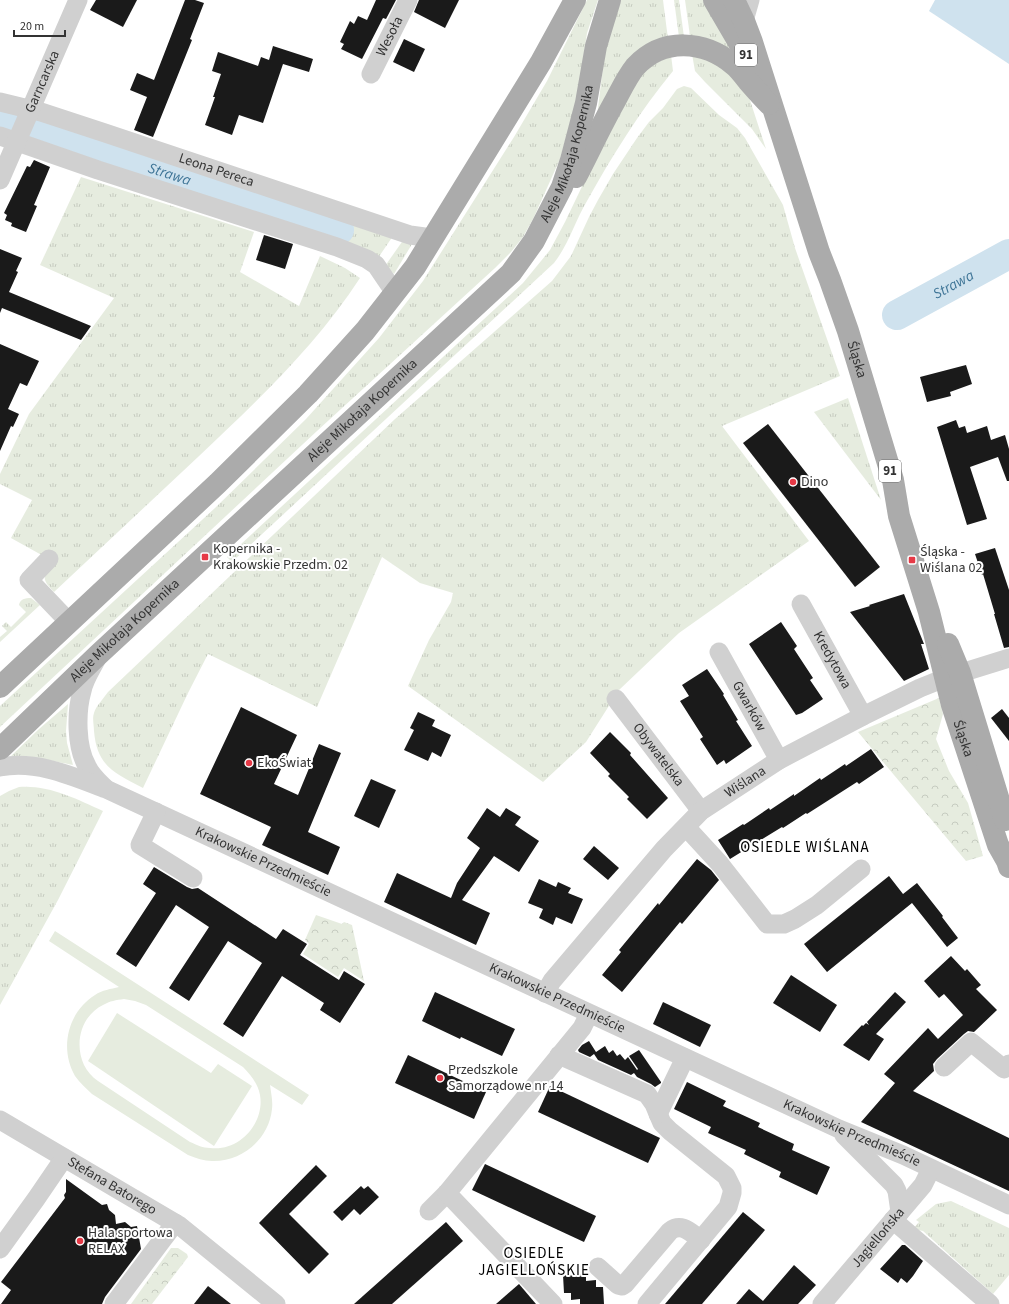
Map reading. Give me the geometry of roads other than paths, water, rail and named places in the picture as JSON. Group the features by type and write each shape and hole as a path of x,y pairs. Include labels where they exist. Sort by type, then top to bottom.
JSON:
{"main road":[{"path":"0,687 218,483 308,394 365,331 414,267 541,62 576,0"},
{"name":"Aleje Mikołaja Kopernika","path":"0,748 99,654 511,273 534,241 562,188 586,103 596,46 610,0"},
{"name":"Śląska","path":"714,0 737,38 775,111"},
{"name":"Śląska","path":"734,0 744,21 775,111 819,252 848,331 893,480 899,516 929,612 1009,832 1008,864"},
{"path":"511,273 535,250 548,231 625,82 635,67 650,55 667,47 688,44 722,56 735,66 775,111"},
{"name":"Śląska","path":"952,675 952,705 998,845 1008,864"}],"street":[{"name":"Garncarska","path":"0,180 18,128 78,0"},
{"name":"Wesoła","path":"371,74 408,0"},
{"path":"744,21 750,0"},
{"name":"Leona Pereca","path":"0,102 18,128 98,170 337,247 367,259 376,265 395,293"},
{"name":"Leona Pereca","path":"18,128 105,133 410,235 432,238"},
{"path":"49,559 29,580 69,622"},
{"name":"Kredytowa","path":"801,604 863,716"},
{"name":"Gwarków","path":"719,652 779,760"},
{"name":"Krakowskie Przedmieście","path":"99,654 86,678 82,690 78,714 79,737 83,759 87,768 106,788"},
{"name":"Wiślana","path":"545,993 556,975 664,849 701,811 779,760 863,716 920,688 952,675 1009,658"},
{"name":"Obywatelska","path":"616,698 701,811"},
{"name":"Krakowskie Przedmieście","path":"0,767 10,765 29,766 55,770 106,788 589,1014 839,1129 903,1155 1009,1205"},
{"path":"156,812 140,845 193,878"},
{"path":"686,827 720,864 767,924 784,924 795,919 817,905 861,869"},
{"path":"429,1212 447,1193 582,1028 589,1014"},
{"path":"944,1067 971,1042 1004,1069 1009,1064"},
{"path":"559,1055 646,1094 654,1104 662,1123 726,1176 732,1188 732,1198 728,1207 647,1304"},
{"path":"658,1114 685,1058"},
{"name":"Stefana Batorego","path":"0,1120 175,1223 276,1304"},
{"path":"839,1129 894,1185 898,1194 896,1216 990,1304"},
{"path":"0,1249 64,1158"},
{"name":"Jagiellońska","path":"822,1304 923,1185 931,1169"},
{"path":"447,1193 553,1304"},
{"path":"114,1304 175,1223"},
{"path":"598,1267 618,1285 622,1286 674,1228 684,1228 701,1240"}],"water":[{"path":"935,0 1009,0 1009,64 929,11"},
{"path":"929,285 942,289 939,302 900,324 892,308"}],"waterway":[{"name":"Strawa","path":"0,120 283,210 339,230"},
{"name":"Strawa","path":"897,315 1009,254"}],"place":[{"name":"Dino","path":"793,482"},
{"name":"Kopernika - Krakowskie Przedm. 02","path":"205,557"},
{"name":"Śląska - Wiślana 02","path":"912,560"},
{"name":"EkoŚwiat","path":"249,763"},
{"name":"Przedszkole Samorządowe nr 14","path":"440,1078"},
{"name":"Hala sportowa RELAX","path":"80,1241"}],"district":[{"name":"OSIEDLE WIŚLANA","path":"805,847"},
{"name":"OSIEDLE JAGIELLOŃSKIE","path":"534,1262"}]}
